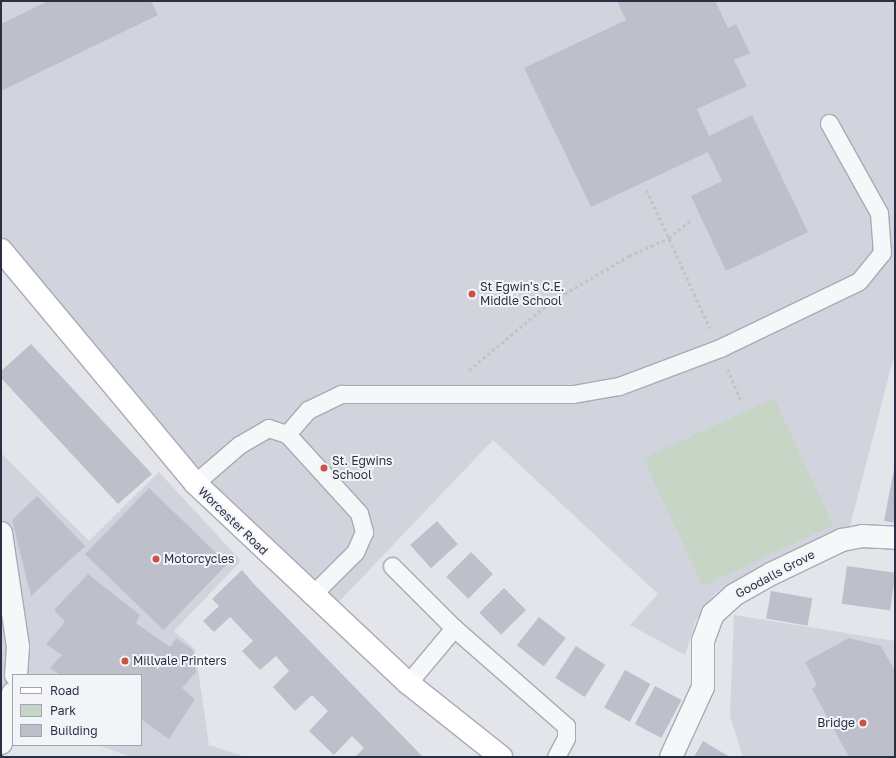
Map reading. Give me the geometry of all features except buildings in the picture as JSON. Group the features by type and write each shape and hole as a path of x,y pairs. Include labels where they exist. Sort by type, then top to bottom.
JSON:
{"main road":[{"name":"Worcester Road","path":"1,250 194,483 311,596 408,683 501,757"}],"street":[{"path":"1,533 18,647 16,674"},
{"name":"Goodalls Grove","path":"671,757 703,687 703,641 713,614 734,595 771,574 842,540 862,536 895,538"},
{"path":"1,743 11,703"}],"lane":[{"path":"287,434 308,410 341,394 573,394 619,386 720,348 859,281 882,253 879,213 829,123"},
{"path":"194,483 239,445 268,428 287,434 359,513 364,532 355,552 311,596"},
{"path":"392,566 454,628 566,726 566,738 556,757"},
{"path":"408,683 454,628"}],"path":[{"path":"647,190 720,348 741,402"},
{"path":"445,394 486,353 549,303 629,256 669,238 692,219"}],"shaded area":[{"name":"St Egwin's C.E. Middle School","path":"1,1 895,1 895,352 850,526 716,592 696,620 685,655 630,625 658,594 493,440 334,607 205,486 1,236"},
{"path":"1,453 89,541 159,472 241,561 174,631 195,649 209,745 246,757 131,757 101,746 142,746 142,674 12,674 1,710"},
{"path":"734,615 895,641 895,757 743,757 730,716"}],"green space":[{"path":"774,398 833,525 703,586 643,459"}],"railway":[{"path":"1,755 8,757"}],"place":[{"name":"St Egwin's C.E. Middle School","path":"472,294"},
{"name":"St. Egwins School","path":"324,468"},
{"name":"Motorcycles","path":"156,559"},
{"name":"Millvale Printers","path":"125,661"},
{"name":"Bridge","path":"863,723"}]}
